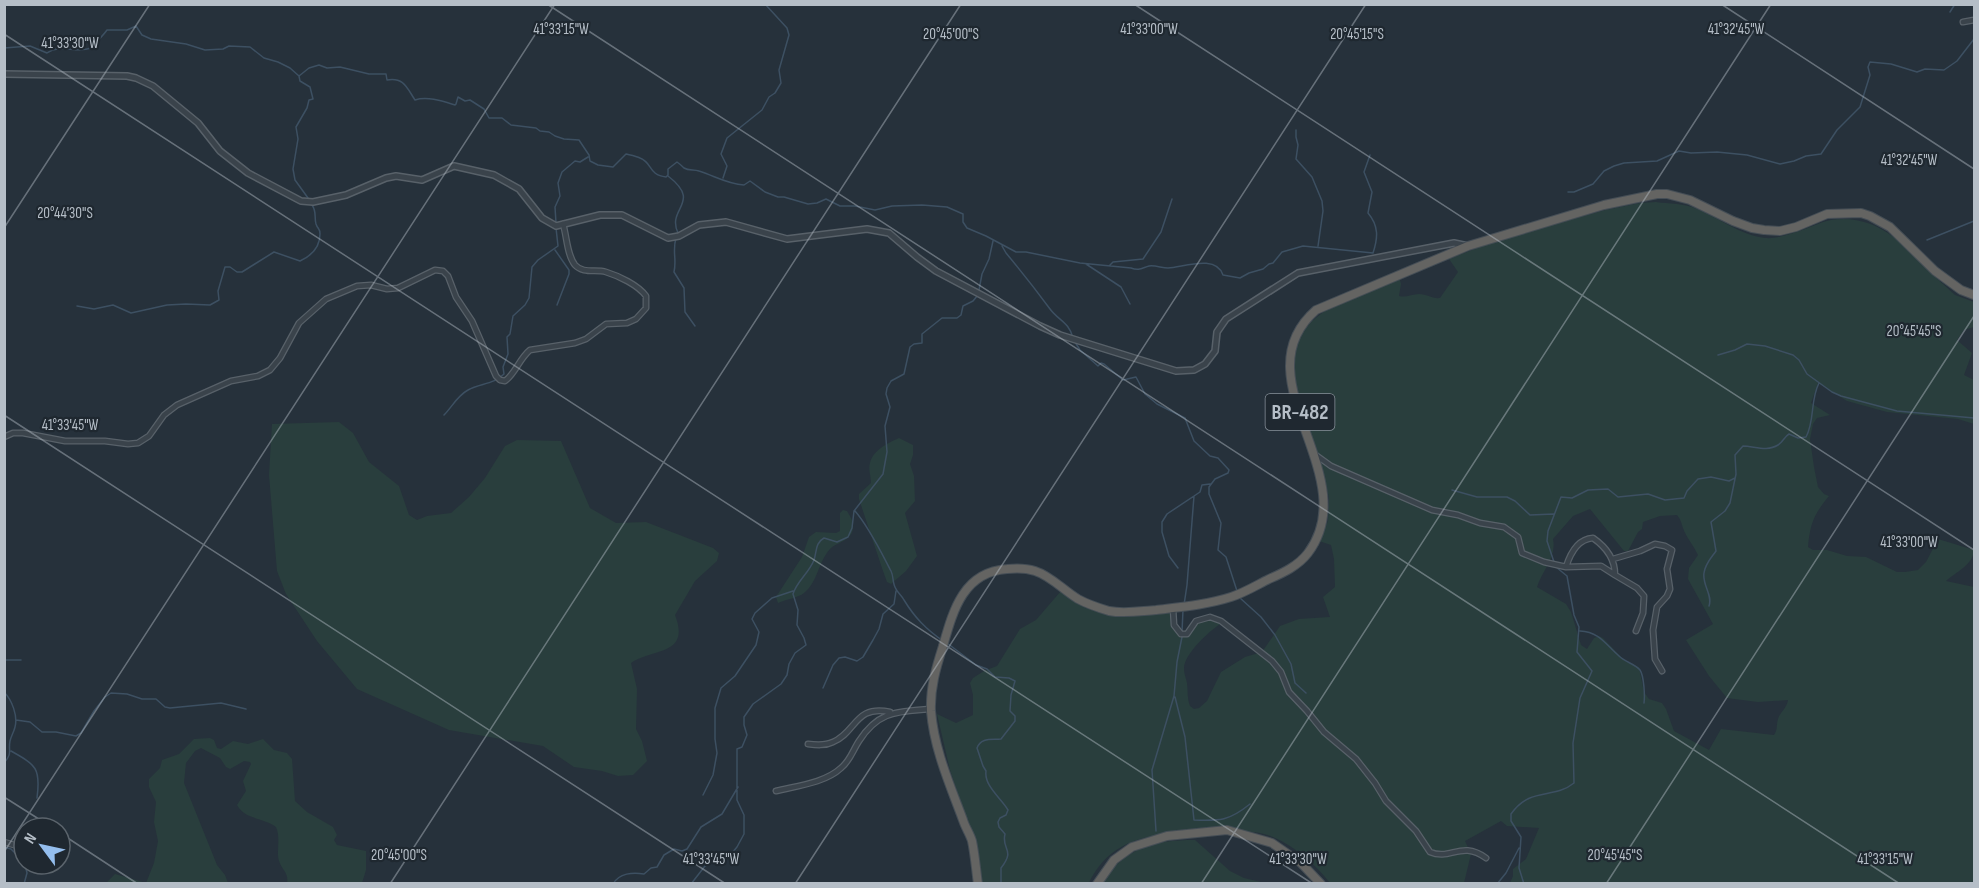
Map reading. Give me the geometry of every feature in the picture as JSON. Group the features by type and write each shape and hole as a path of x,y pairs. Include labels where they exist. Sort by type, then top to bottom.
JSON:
{"highway":[{"name":"BR-482","path":"978,884 972,840 937,747 931,709 934,674 956,608 965,591 971,584 993,570 1016,568 1043,574 1078,599 1110,611 1132,612 1173,608 1200,605 1232,597 1283,573 1305,557 1314,546 1325,508 1323,488 1295,398 1289,369 1292,345 1299,330 1309,316 1324,305 1468,246 1604,206 1647,195 1667,194 1690,200 1733,221 1764,230 1780,231 1796,227 1827,214 1861,213 1890,227 1935,271 1961,290 1974,295"},
{"path":"1097,884 1114,860 1132,847 1167,836 1227,830 1272,843 1301,863 1320,884"}],"street":[{"path":"1963,22 1974,20"},
{"path":"4,74 127,76 145,81 198,123 230,160 262,181 301,201 313,202 346,195 396,176 422,180 454,166 494,175 519,189 542,218 556,226 600,215 622,214 668,238 679,236 699,225 726,222 787,239 867,229 889,233 936,271 1040,326 1060,335 1176,370 1194,370 1205,364 1215,351 1217,332 1226,319 1298,273 1454,243 1468,246"},
{"path":"4,437 13,433 23,433 56,440 138,443 149,436 164,415 177,405 231,381 258,376 270,370 299,323 326,299 342,291 363,285 387,289 398,288 435,270 443,271 448,276 456,297 472,321 496,376 505,381 530,350 582,341 606,324 636,320 646,308 646,296 639,289 608,273 583,270 577,267 572,259 563,224"},
{"path":"1313,453 1331,466 1432,510 1504,527 1518,537 1522,553 1544,562 1566,567 1601,566 1637,588 1644,596 1644,606 1636,631"},
{"path":"1566,567 1579,543 1591,537 1597,540 1613,559 1615,575"},
{"path":"1613,559 1633,554 1655,544 1672,550 1667,569 1670,589 1657,607 1653,630 1655,659 1662,672"},
{"path":"1173,608 1174,625 1181,634 1187,634 1196,621 1210,617 1221,621 1272,661 1281,672 1288,692 1324,732 1356,759 1376,783 1386,801 1416,831 1430,852 1442,854 1464,849 1478,852 1486,858"},
{"path":"808,744 834,742 864,715 878,710 890,712 931,709"},
{"path":"776,791 834,774 847,762 870,727 890,712"}],"green space":[{"path":"1656,202 1692,207 1738,230 1765,238 1800,231 1831,220 1847,219 1863,222 1878,227 1899,241 1955,295 1974,302 1974,327 1964,330 1957,340 1972,353 1964,375 1974,380 1974,424 1958,419 1887,412 1847,401 1818,383 1811,403 1830,415 1817,418 1813,424 1810,439 1818,487 1829,496 1814,520 1808,547 1847,556 1866,557 1897,572 1918,570 1926,562 1938,539 1974,550 1971,560 1946,581 1974,587 1974,883 1510,883 1513,869 1526,859 1539,828 1507,826 1501,821 1465,841 1471,854 1464,883 1330,883 1304,857 1281,841 1258,833 1233,831 1173,834 1140,839 1111,854 1099,866 1089,883 979,883 970,830 950,770 937,714 956,723 973,715 973,695 970,683 973,678 997,666 1020,629 1036,620 1061,591 1124,616 1172,612 1173,625 1182,633 1204,619 1222,623 1198,643 1185,663 1188,700 1194,709 1207,701 1221,672 1245,657 1262,652 1280,626 1299,619 1330,617 1323,597 1335,587 1334,559 1331,545 1319,541 1328,521 1329,498 1322,469 1301,419 1291,383 1294,347 1312,321 1332,305 1399,276 1401,284 1399,296 1419,294 1440,298 1458,272 1449,259 1492,242 1605,210","holes":["1590,509 1624,551 1628,551 1642,529 1643,522 1660,516 1677,515 1698,555 1689,568 1688,579 1713,624 1686,640 1709,676 1727,698 1758,702 1788,700 1777,721 1774,735 1721,729 1709,750 1674,731 1662,703 1649,699 1644,692 1639,667 1625,661 1599,636 1594,638 1587,649 1581,645 1571,612 1566,604 1537,587 1551,558 1553,539 1573,516"]},
{"path":"339,422 353,433 369,462 399,486 409,515 417,520 427,516 451,513 485,478 505,446 517,440 561,441 590,508 616,523 646,522 713,548 719,553 717,561 695,581 675,615 679,628 678,638 674,644 631,663 637,689 636,729 647,761 633,775 618,776 574,767 543,746 449,730 357,689 317,641 286,594 277,571 269,475 272,424"},
{"path":"899,438 913,445 910,464 914,476 915,501 905,513 917,556 906,571 891,584 887,582 883,571 859,494 871,483 869,465 874,454"},
{"path":"843,510 847,511 852,521 853,528 850,536 830,549 812,583 804,593 778,603 776,597 802,557 809,537 816,532 836,533 840,531 840,513"},
{"path":"210,738 214,740 217,748 221,749 233,741 248,744 263,739 274,750 287,753 292,759 295,801 307,812 333,827 337,835 334,840 337,845 366,851 366,870 362,883 287,883 286,874 278,857 276,827 249,816 237,805 246,791 243,781 250,762 244,761 230,769 220,758 201,748 195,751 186,763 184,783 217,865 228,883 146,883 154,863 158,841 154,822 156,802 149,787 149,779 160,768 162,760 179,754 194,739"},
{"path":"1195,840 1230,871 1244,878 1265,883 1099,884 1130,854 1153,844"},
{"path":"115,874 146,883 106,883"}],"waterway":[{"path":"723,178 727,166 721,154 727,138 762,110 781,83 779,70 789,35 787,28 765,4"},
{"path":"1950,12 1955,4"},
{"path":"4,48 30,46 47,53 58,49 85,50 91,48 107,30 127,30 136,26 142,35 151,39 186,44 205,50 223,49 229,46 250,47 264,58 290,68 299,76 300,81 310,87 313,99 309,100 296,127 298,139 293,169 295,180 308,198"},
{"path":"1568,192 1574,192 1593,184 1604,171 1614,166 1624,163 1657,161 1679,151 1747,155 1780,164 1821,154 1837,130 1860,107 1870,75 1868,67 1870,62 1891,64 1917,72 1925,69 1944,70 1957,61 1974,39"},
{"path":"299,76 309,68 319,65 369,74 386,74 387,80 397,80 404,84 415,100 430,99 455,105 458,97 465,101 470,100 484,109 489,118 502,118 511,125 536,128 564,139 579,140 589,155 590,161 598,165 613,167 626,154 644,160 656,174 666,177 668,175"},
{"path":"1296,130 1298,145 1296,159 1312,177 1322,201 1323,211 1318,246"},
{"path":"668,175 668,169 677,162 686,169 697,170 732,183 744,185 750,181 765,192 808,204 826,199 840,206 875,210 892,206 947,207 963,214 963,222 967,228 1016,252 1080,263 1136,269 1207,263 1214,265 1223,275 1240,278 1273,263 1282,252 1303,246 1373,253 1376,232 1368,213 1372,192 1364,172 1370,155"},
{"path":"556,223 555,207 560,196 558,183 562,172 575,161 580,162 588,157"},
{"path":"668,176 683,193 682,205 676,217 678,233"},
{"path":"1110,265 1113,262 1143,259 1161,232 1172,199"},
{"path":"77,306 94,309 113,305 131,313 167,305 210,305 219,300 218,291 225,267 242,272 274,252 300,261 311,254 317,247 320,234 312,205"},
{"path":"1927,240 1974,221"},
{"path":"444,415 464,392 504,374 503,367 508,354 507,337 510,334 513,316 529,298 532,267 558,246 556,228"},
{"path":"676,238 674,272 684,288 685,312 695,326"},
{"path":"979,290 993,241"},
{"path":"1002,246 1053,313 1066,325 1073,338"},
{"path":"555,250 569,270 557,305"},
{"path":"1086,264 1121,287 1130,304"},
{"path":"691,884 705,866 717,859 726,858 732,853 744,834 744,815 737,800 737,749 742,747 747,735 744,717 753,704 781,684 795,653 806,645 797,625 798,610 793,594 812,565 819,542 824,538 837,542 848,537 852,528 854,511 883,474 887,452 885,426 890,407 886,394 887,388 891,381 904,374 910,347 922,343 922,334 942,318 957,318 961,315 963,306 973,301 978,295"},
{"path":"1075,342 1080,350 1098,366 1101,363 1104,364 1123,380 1136,377 1145,394 1157,404 1185,418 1194,441 1210,456 1218,458 1229,470 1228,473 1215,479 1209,487 1209,494 1221,523 1218,550 1226,557 1237,591"},
{"path":"1718,355 1747,344 1765,346 1793,355 1799,360 1807,374 1841,396 1897,411 1974,418"},
{"path":"1709,606 1710,598 1704,573 1708,561 1716,551 1711,522 1725,511 1730,503 1736,474 1735,455 1743,446 1774,447 1789,434 1798,438 1806,437 1811,424 1814,396 1819,383"},
{"path":"1554,562 1547,541 1548,531 1561,497 1572,498 1588,490 1608,489 1618,497 1648,494 1665,500 1684,498 1698,479 1711,477 1729,481 1735,478"},
{"path":"1178,568 1169,556 1162,532 1162,522 1167,514 1200,492 1202,485 1210,484"},
{"path":"1452,490 1477,497 1507,497 1530,515 1554,514"},
{"path":"1184,605 1194,496"},
{"path":"855,511 883,556 892,573 897,590 921,623 943,641"},
{"path":"1524,884 1519,868 1521,837 1511,821 1511,814 1519,805 1534,796 1558,791 1574,783 1573,743 1580,698 1592,671 1577,652 1579,627 1574,615 1567,576 1556,567"},
{"path":"703,795 713,775 717,753 715,708 721,688 735,676 756,645 759,632 752,619 755,613 772,598 793,591"},
{"path":"823,688 833,665 839,658 845,657 857,661 863,657 879,629 883,614 894,604 896,591"},
{"path":"1240,598 1261,617 1275,635 1291,664 1295,683 1306,693"},
{"path":"1182,632 1183,610"},
{"path":"1580,631 1598,636 1621,658 1640,670 1644,703"},
{"path":"1156,831 1152,770 1174,696 1182,637"},
{"path":"947,643 976,665 987,669 995,677 1015,681 1010,711 1015,716 1015,721 1001,739 981,742 977,748 988,782 1008,810 998,822 1005,834 1008,853 1001,868 1001,884"},
{"path":"4,660 21,660"},
{"path":"4,692 10,699 16,718 9,754 4,763"},
{"path":"16,720 30,722 42,732 76,736 81,733 105,697 111,693 127,694 142,699 156,699 165,707 170,708 221,703 246,709"},
{"path":"1175,697 1185,737 1194,820 1224,819 1250,804"},
{"path":"11,751 35,768 38,780 37,798"},
{"path":"4,787 4,792"},
{"path":"613,884 623,875 644,874 651,868 657,867 664,855 674,849 682,851 687,849 701,827 722,814 738,787"},
{"path":"4,847 12,850"},
{"path":"1497,884 1506,873 1519,848"},
{"path":"24,884 26,876"}]}
